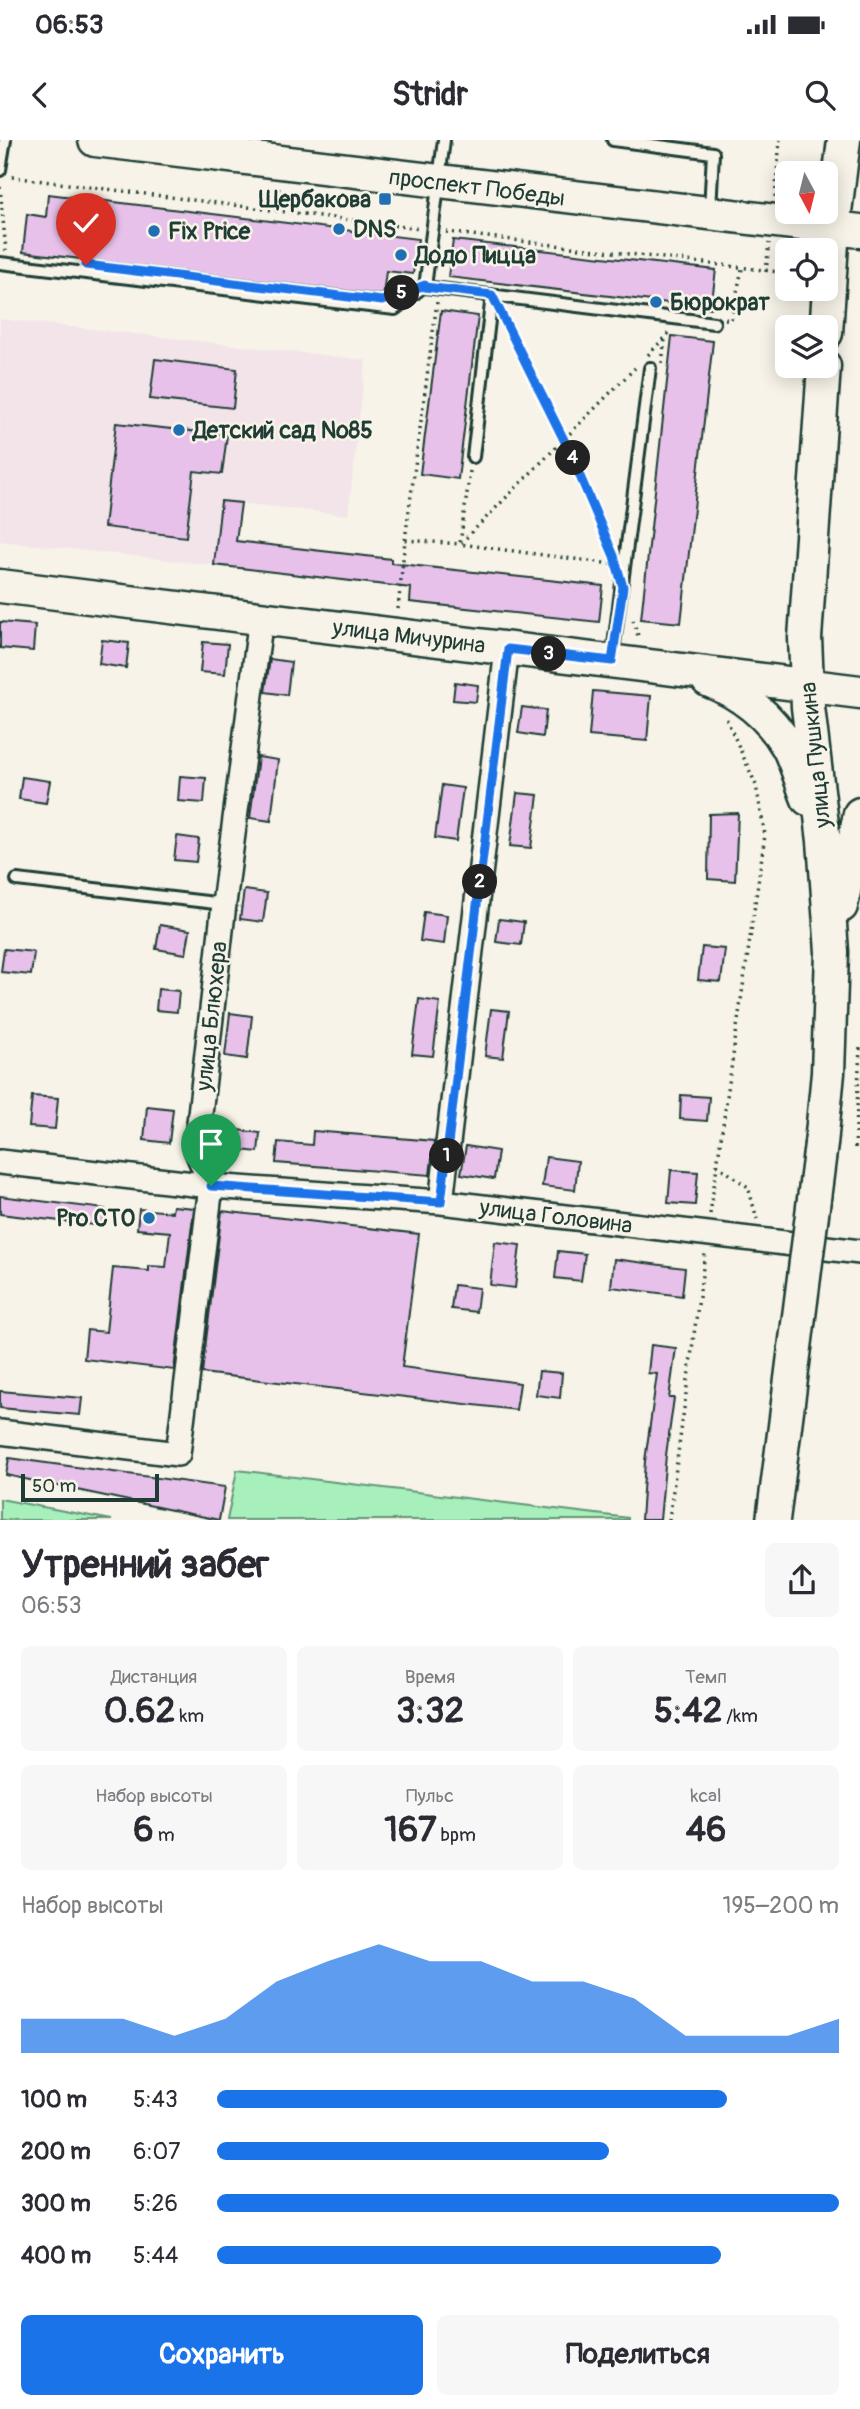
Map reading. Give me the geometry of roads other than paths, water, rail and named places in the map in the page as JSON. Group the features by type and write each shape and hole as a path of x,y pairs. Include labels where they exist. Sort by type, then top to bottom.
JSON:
{"street":[{"name":"проспект Победы","path":"95,140 847,230"},
{"path":"830,315 847,230 844,140"},
{"name":"улица Пушкина","path":"773,1520 828,1073 832,952 824,841 807,686 806,598 823,378"},
{"name":"улица Мичурина","path":"0,586 860,692"},
{"name":"улица Блюхера","path":"0,1432 178,1454 211,1186 196,1149 261,617"},
{"path":"441,1202 508,649"},
{"path":"681,668 740,696 763,715 788,747 824,841"},
{"path":"832,952 860,814"},
{"name":"улица Головина","path":"0,1162 211,1186 441,1202 860,1252"}],"lane":[{"path":"0,170 5,140"},
{"path":"3,259 395,309 425,285 444,140"},
{"path":"613,140 698,145 713,153 710,214"},
{"path":"425,285 683,319 717,321"},
{"path":"473,457 492,295"},
{"path":"612,661 650,368"},
{"path":"17,880 224,905"}],"place":[{"name":"Щербакова","path":"385,199"},
{"name":"DNS","path":"339,229"},
{"name":"Fix Price","path":"154,231"},
{"name":"Додо Пицца","path":"401,255"},
{"name":"Бюрократ","path":"656,302"},
{"name":"Детский сад №85","path":"179,430"},
{"name":"Pro СТО","path":"149,1218"}]}
